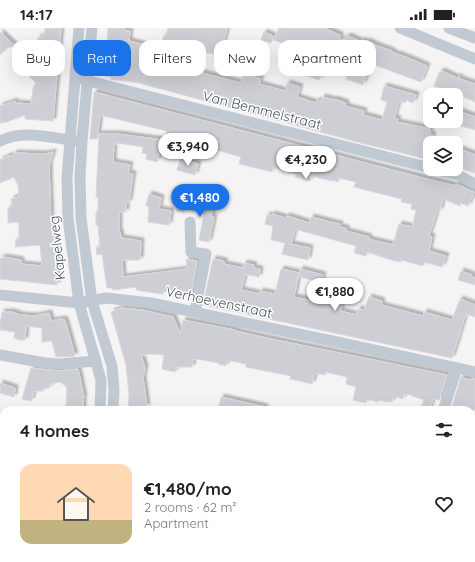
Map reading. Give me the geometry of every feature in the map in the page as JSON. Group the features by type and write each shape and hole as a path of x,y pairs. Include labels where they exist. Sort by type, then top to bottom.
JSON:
{"street":[{"name":"Kapelweg","path":"79,28 67,178 68,218 78,303 101,380 100,406"},
{"name":"Kapelweg","path":"92,28 82,141 80,177 81,218 92,301 112,366 114,390 113,406"},
{"path":"400,28 475,59"},
{"path":"449,28 475,38"},
{"path":"75,79 87,80"},
{"name":"Van Bemmelstraat","path":"87,80 423,166"},
{"path":"0,141 8,137 26,134 82,141"},
{"path":"460,176 475,184"},
{"path":"190,222 191,252 206,254 195,312"},
{"name":"Verhoevenstraat","path":"0,295 78,303 106,298 151,303 475,372"},
{"path":"0,355 59,364 96,361"},
{"path":"445,406 457,368"}],"building":[{"path":"45,28 61,28 60,40 38,40 38,37 42,38 42,34 45,34"},
{"path":"108,28 125,28 124,31 130,31 129,40 107,40"},
{"path":"168,28 227,28 224,40 214,40 214,54 206,53 206,40 163,40 164,35 166,36"},
{"path":"279,28 327,28 328,30 340,35 340,40 278,40 278,42 274,40"},
{"path":"0,32 12,43 12,47 6,48 0,55"},
{"path":"264,32 273,36 271,43 270,40 261,40"},
{"path":"348,36 357,40 342,40"},
{"path":"131,42 139,44 139,76 206,76 206,74 241,83 243,76 251,76 261,79 259,84 285,91 287,83 300,87 297,97 316,103 317,100 321,102 322,97 334,99 346,103 345,105 348,107 364,111 363,115 382,120 387,102 381,100 384,86 416,95 413,103 406,100 405,103 399,101 394,118 398,119 397,122 430,129 430,134 433,135 423,136 423,158 139,83 111,79 111,77 105,76 131,76"},
{"path":"376,45 427,66 421,82 376,66"},
{"path":"442,71 457,78 459,76 460,79 475,84 475,102 463,97 463,88 440,88 434,86 439,73"},
{"path":"29,76 57,76 53,121 25,119 25,115 8,122 0,123 0,106 15,101 15,103 31,104 33,88 36,83"},
{"path":"307,76 320,76 319,80"},
{"path":"347,76 366,77 363,85 346,79"},
{"path":"94,92 423,178 456,186 456,184 474,192 468,206 461,203 460,206 443,199 440,211 437,210 429,236 432,237 429,251 446,256 442,267 424,262 423,266 401,260 401,262 395,261 367,252 366,256 354,253 356,246 295,229 291,244 310,248 308,260 282,254 285,243 271,240 273,226 265,224 267,215 272,216 272,214 286,218 287,216 309,223 311,217 340,224 339,227 346,228 346,231 369,237 368,239 393,245 399,224 412,227 416,210 411,209 412,204 401,202 402,199 354,187 356,182 339,178 338,182 311,176 310,181 295,177 296,174 273,167 272,172 239,164 241,157 166,136 167,131 100,115 97,139 90,139"},
{"path":"463,113 475,117 475,130 463,126"},
{"path":"99,134 118,134 163,140 157,162 146,159 147,154 142,153 143,147 118,143 114,144 113,162 130,165 128,173 133,174 129,202 126,203 126,212 119,212 119,232 121,238 141,241 140,260 122,260 123,277 187,269 186,259 197,261 191,296 163,291 163,294 136,290 137,287 113,290 112,288 107,288 102,254 97,255 96,247 100,247 98,226 96,224 96,212 98,211 98,197 96,197"},
{"path":"463,150 475,155 475,173 463,169"},
{"path":"53,152 49,166 51,227 55,258 58,258 57,285 0,279 0,258 3,259 3,257 21,260 21,264 42,266 40,245 15,247 16,239 19,239 19,222 8,223 8,208 13,206 11,199 19,197 18,185 14,177 0,183 0,160 8,156 13,156 14,153 45,154"},
{"path":"180,159 198,164 195,175 177,170"},
{"path":"149,194 161,198 159,209 171,211 169,225 148,222 149,207 146,206"},
{"path":"177,201 213,207 211,217 214,217 209,242 199,240 204,214 185,209 184,212 176,211"},
{"path":"213,259 224,261 224,264 243,268 244,263 254,265 253,268 260,269 259,277 245,274 241,290 260,294 260,291 275,294 281,269 299,273 294,297 309,300 310,298 320,300 322,292 335,296 337,293 345,295 340,311 357,315 358,309 364,310 369,297 382,301 381,305 423,316 424,312 452,320 460,299 475,305 475,317 467,314 466,317 465,316 452,358 203,305"},
{"path":"300,269 323,275 321,282 299,277"},
{"path":"461,271 472,275 471,276 475,278 475,285 458,280"},
{"path":"121,308 142,310 173,317 180,334 183,320 447,375 439,400 433,399 430,406 422,406 424,400 404,393 403,399 394,396 392,402 379,400 378,402 367,399 366,403 353,400 356,387 346,384 347,377 326,372 325,375 315,373 312,384 290,379 291,376 246,367 246,364 227,360 226,366 218,364 219,363 193,359 192,367 176,367 175,372 162,369 164,355 151,354 141,355 145,368 143,378 147,406 128,406 129,394 126,365 111,312"},
{"path":"2,312 12,312 20,315 35,316 49,313 51,321 62,319 65,320 75,356 56,357 52,341 42,342 42,328 26,326 25,340 17,340 17,338 14,338 15,332 0,330 0,319"},
{"path":"31,368 59,371 78,369 84,398 83,406 66,406 67,387 60,382 50,384 49,388 44,388 43,391 34,391 31,401 22,399"},
{"path":"461,377 470,380 472,378 475,379 475,406 452,406"},
{"path":"0,383 15,388 14,397 0,393"},
{"path":"221,397 261,406 219,406"}]}
